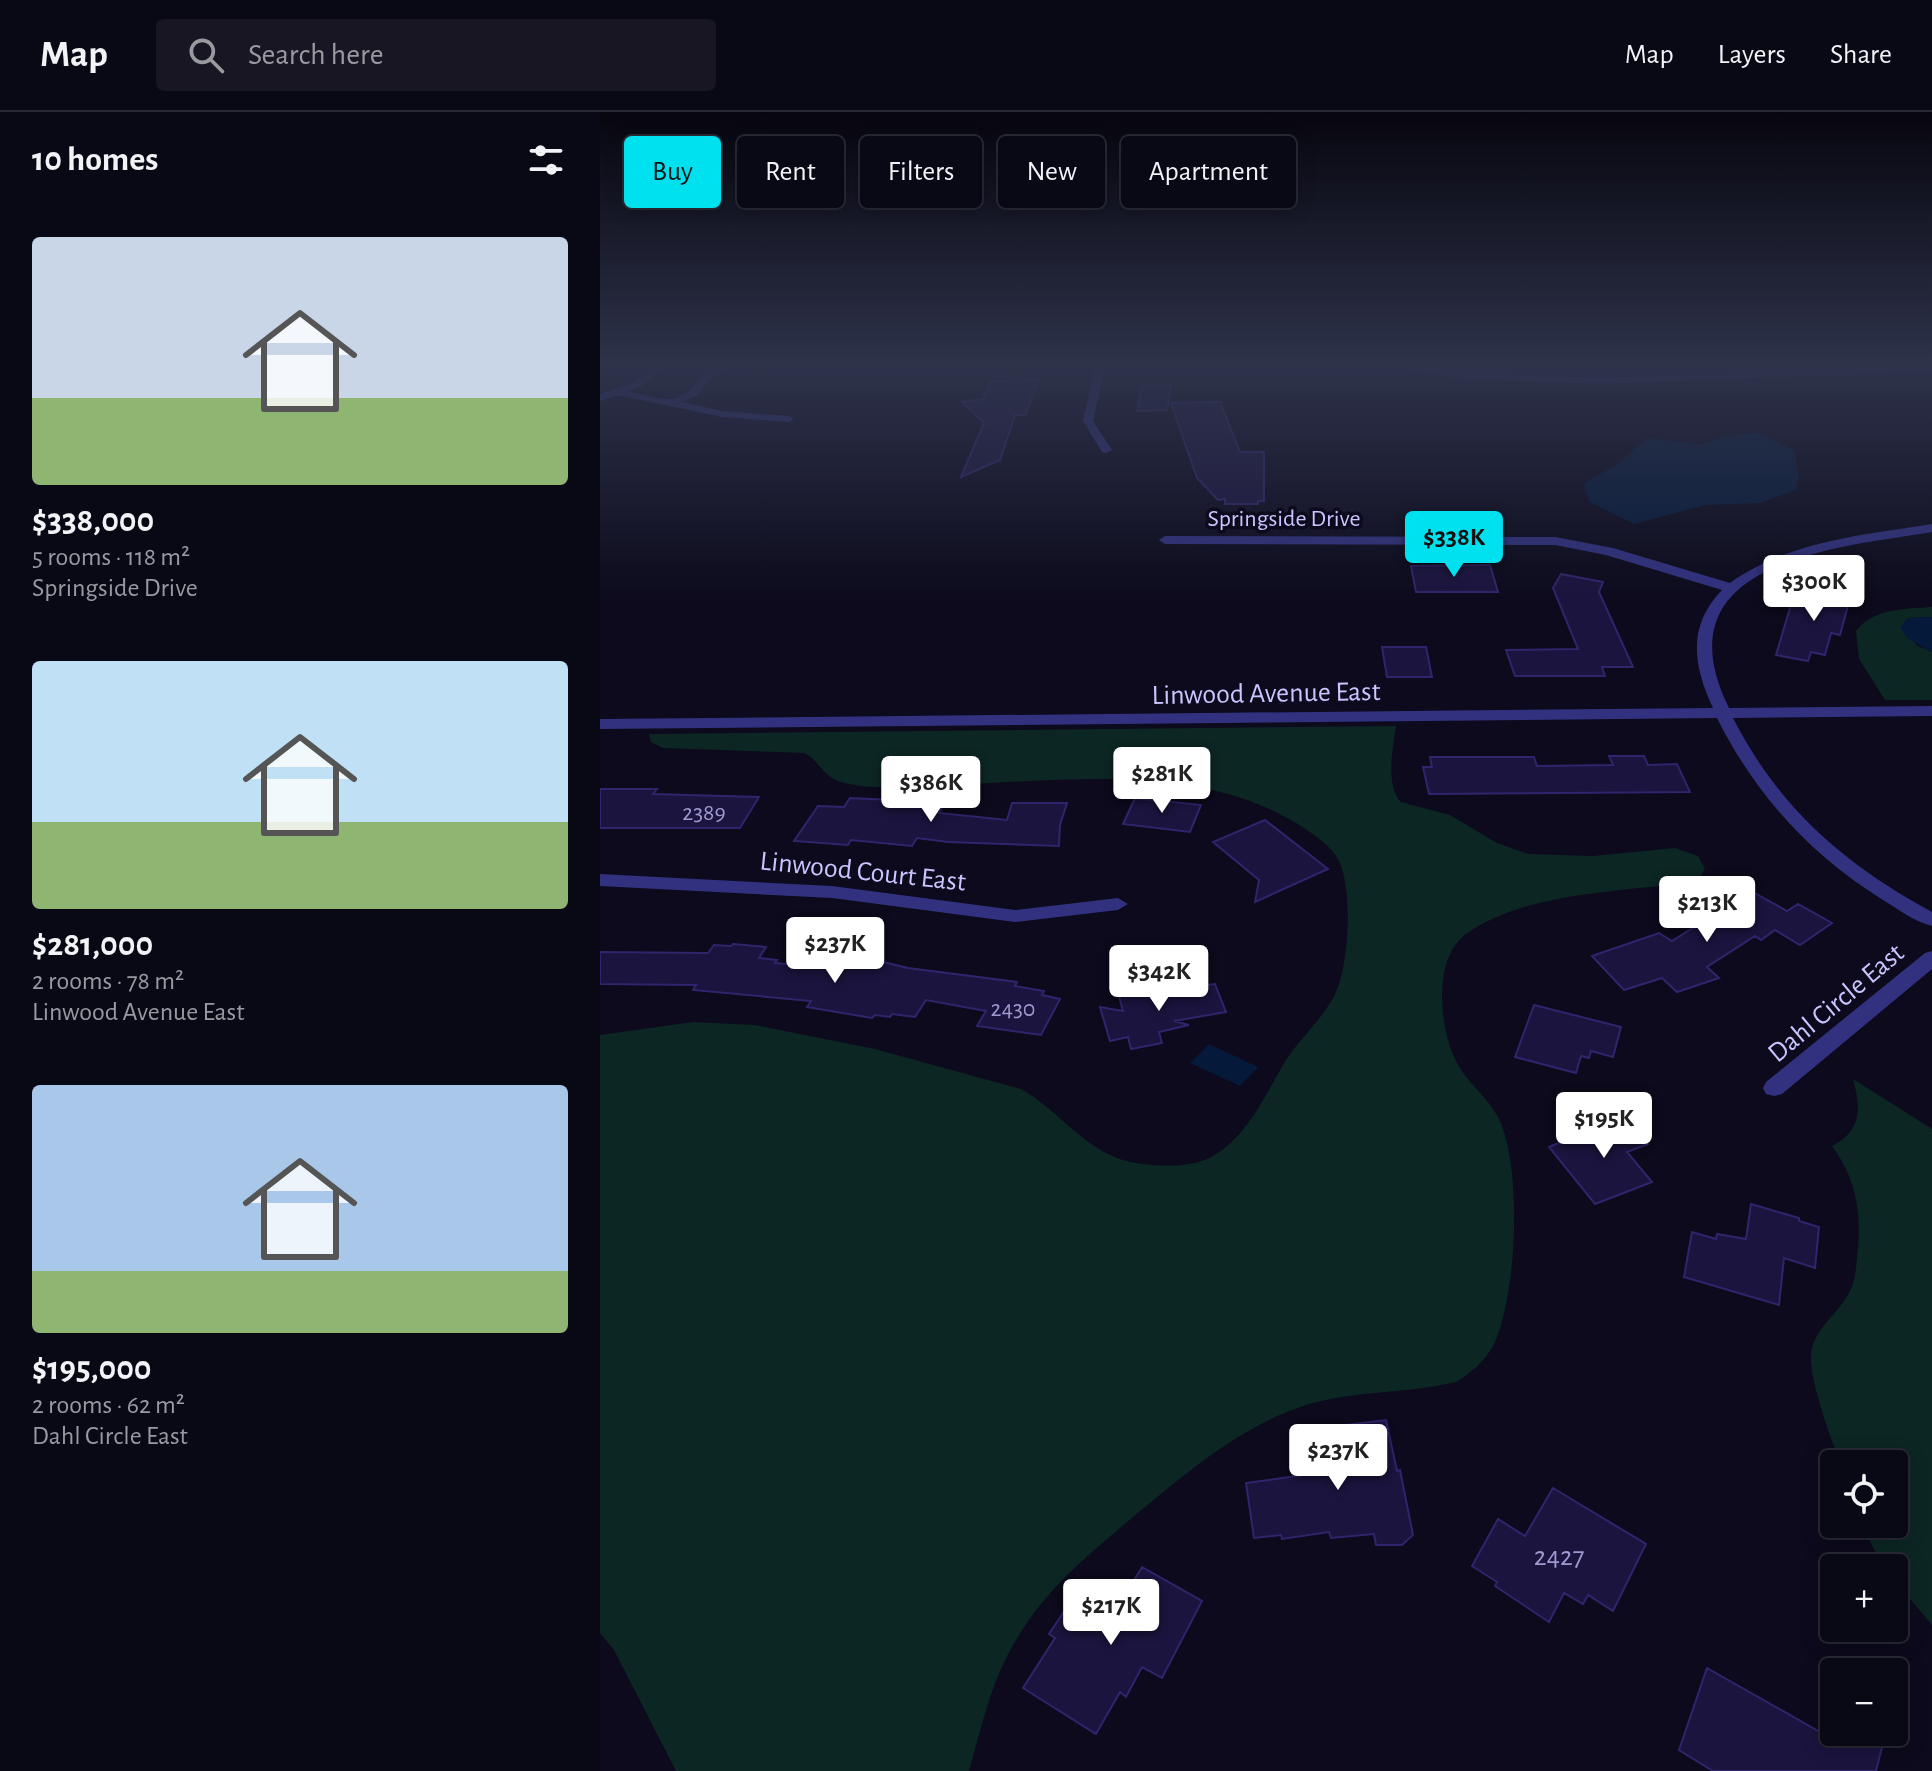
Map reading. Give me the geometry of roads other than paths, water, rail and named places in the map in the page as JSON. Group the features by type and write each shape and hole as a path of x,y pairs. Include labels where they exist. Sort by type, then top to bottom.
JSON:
{"street":[{"path":"1103,444 1106,450"},
{"path":"1932,528 1802,554 1760,570 1732,588 1707,618 1702,647 1707,674 1762,782 1801,829 1863,879 1932,920"},
{"name":"Springside Drive","path":"1165,540 1555,541 1608,551 1732,588"},
{"name":"Linwood Avenue East","path":"600,724 1932,711"},
{"name":"Linwood Court East","path":"600,880 832,892 1015,916 1118,904"},
{"name":"Dahl Circle East","path":"1774,1088 1932,958"}],"water":[{"path":"1640,444 1782,444 1794,450 1799,477 1796,490 1760,503 1705,505 1634,524 1590,502 1584,484 1617,464"},
{"path":"1932,617 1932,652 1908,639 1900,627 1908,618"},
{"path":"1209,1044 1258,1067 1240,1086 1190,1063"}]}
